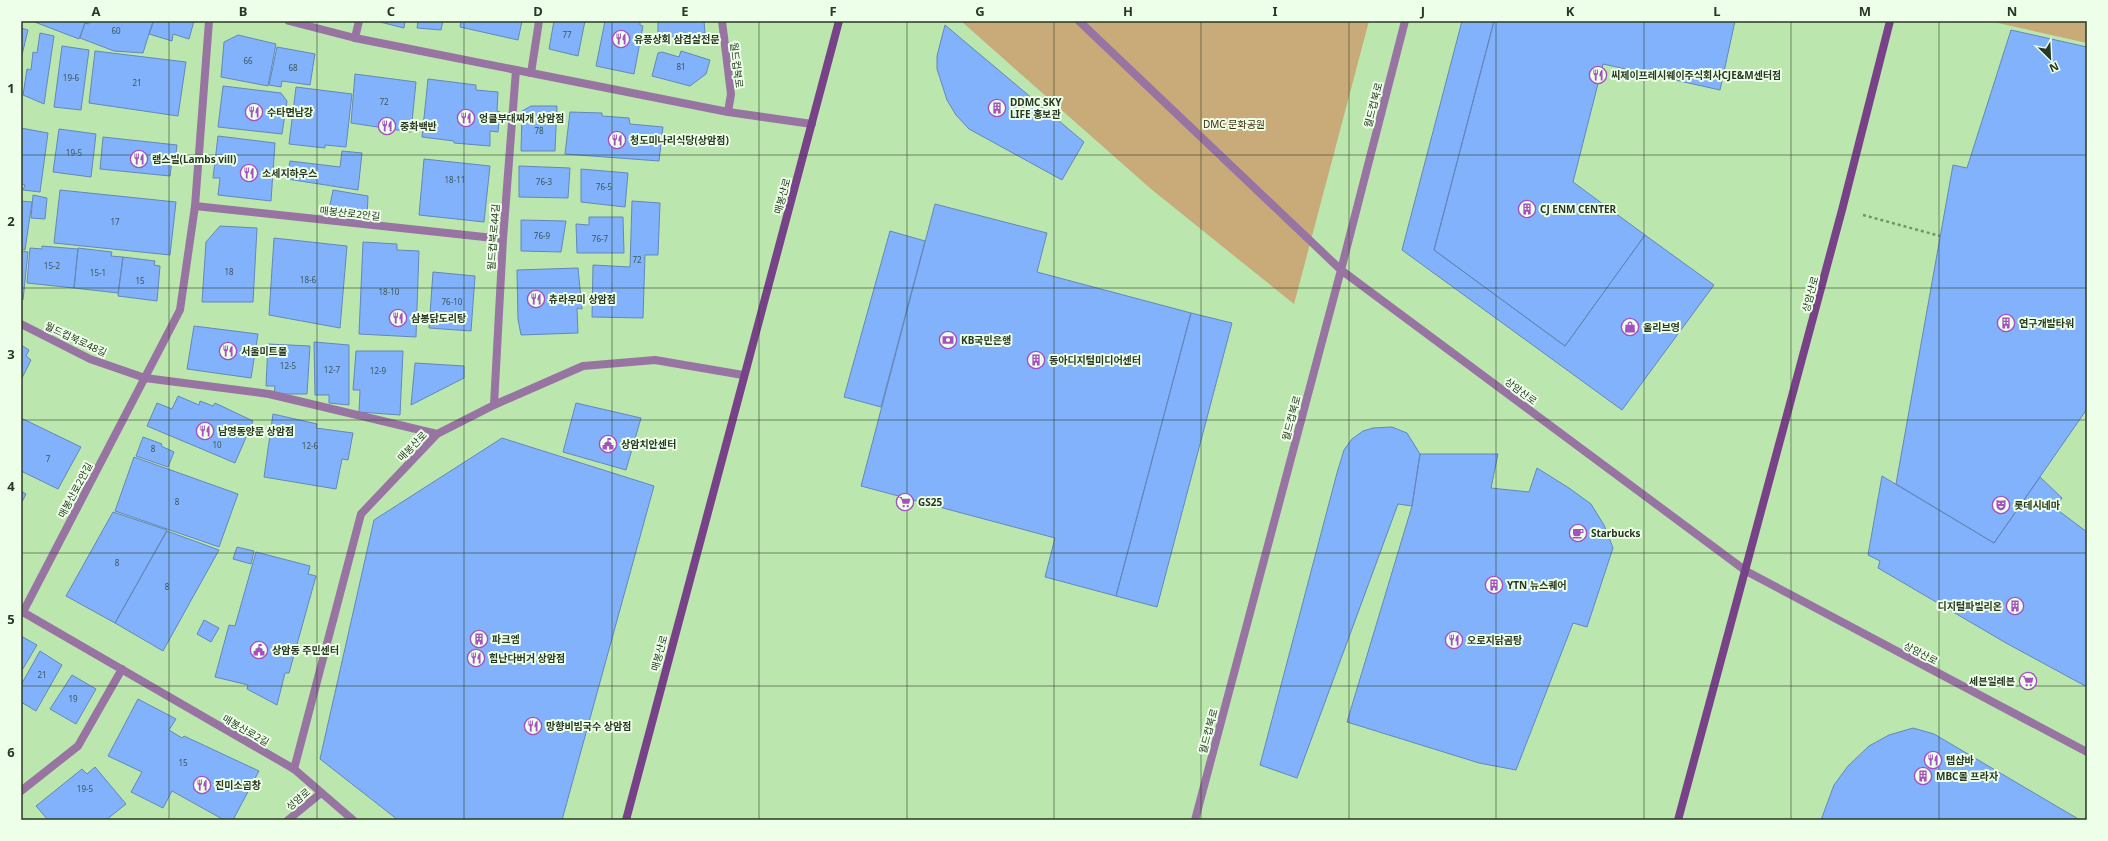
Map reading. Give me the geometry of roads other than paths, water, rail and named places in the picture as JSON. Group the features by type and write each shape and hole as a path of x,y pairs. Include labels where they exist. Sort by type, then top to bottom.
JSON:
{"main road":[{"name":"매봉산로","path":"626,820 743,375 839,21"},
{"name":"상암산로","path":"1678,820 1842,210 1890,21"}],"street":[{"name":"매봉산로2안길","path":"22,612 180,310 196,206 209,21"},
{"path":"290,21 355,38 728,112 812,124"},
{"path":"355,38 359,21"},
{"path":"531,73 539,21"},
{"name":"월드컵북로","path":"722,21 731,94 728,112"},
{"name":"상암산로","path":"1079,21 1341,270 1746,571 2087,752"},
{"name":"월드컵북로","path":"1195,820 1341,270 1405,21"},
{"name":"월드컵북로44길","path":"494,405 503,239 516,70"},
{"name":"매봉산로2안길","path":"196,206 503,239"},
{"name":"월드컵북로48길","path":"21,324 90,359 145,378"},
{"name":"매봉산로","path":"294,769 361,514 437,434 494,405 583,366 655,360 743,375"},
{"path":"145,378 269,394 437,434"},
{"name":"매봉산로2길","path":"22,612 294,769 353,820"},
{"path":"21,792 78,746 122,669"},
{"name":"성암로","path":"288,820 320,792"}],"place":[{"name":"유풍상회 삼겹살전문","path":"621,39"},
{"name":"씨제이프레시웨이주식회사CJE&M센터점","path":"1598,75"},
{"name":"DDMC SKY LIFE 홍보관","path":"997,108"},
{"name":"수타면남강","path":"254,112"},
{"name":"엉클부대찌개 상암점","path":"466,118"},
{"name":"중화백반","path":"387,126"},
{"name":"청도미나리식당(상암점)","path":"617,140"},
{"name":"램스빌(Lambs vill)","path":"139,159"},
{"name":"소세지하우스","path":"249,173"},
{"name":"CJ ENM CENTER","path":"1527,209"},
{"name":"츄라우미 상암점","path":"536,299"},
{"name":"삼봉닭도리탕","path":"398,318"},
{"name":"연구개발타워","path":"2006,323"},
{"name":"올리브영","path":"1630,327"},
{"name":"KB국민은행","path":"948,340"},
{"name":"서울미트볼","path":"228,351"},
{"name":"동아디지털미디어센터","path":"1036,360"},
{"name":"남영동양문 상암점","path":"205,431"},
{"name":"상암치안센터","path":"608,444"},
{"name":"GS25","path":"905,502"},
{"name":"롯데시네마","path":"2001,505"},
{"name":"Starbucks","path":"1578,533"},
{"name":"YTN 뉴스퀘어","path":"1494,585"},
{"name":"디지털파빌리온","path":"2015,606"},
{"name":"파크엠","path":"479,639"},
{"name":"오로지닭곰탕","path":"1454,640"},
{"name":"상암동 주민센터","path":"259,650"},
{"name":"힘난다버거 상암점","path":"476,658"},
{"name":"세븐일레븐","path":"2028,681"},
{"name":"망향비빔국수 상암점","path":"533,726"},
{"name":"탭샵바","path":"1933,760"},
{"name":"MBC몰 프라자","path":"1923,776"},
{"name":"진미소곱창","path":"202,785"}],"park label":[{"name":"DMC 문화공원","path":"1234,124"}]}
